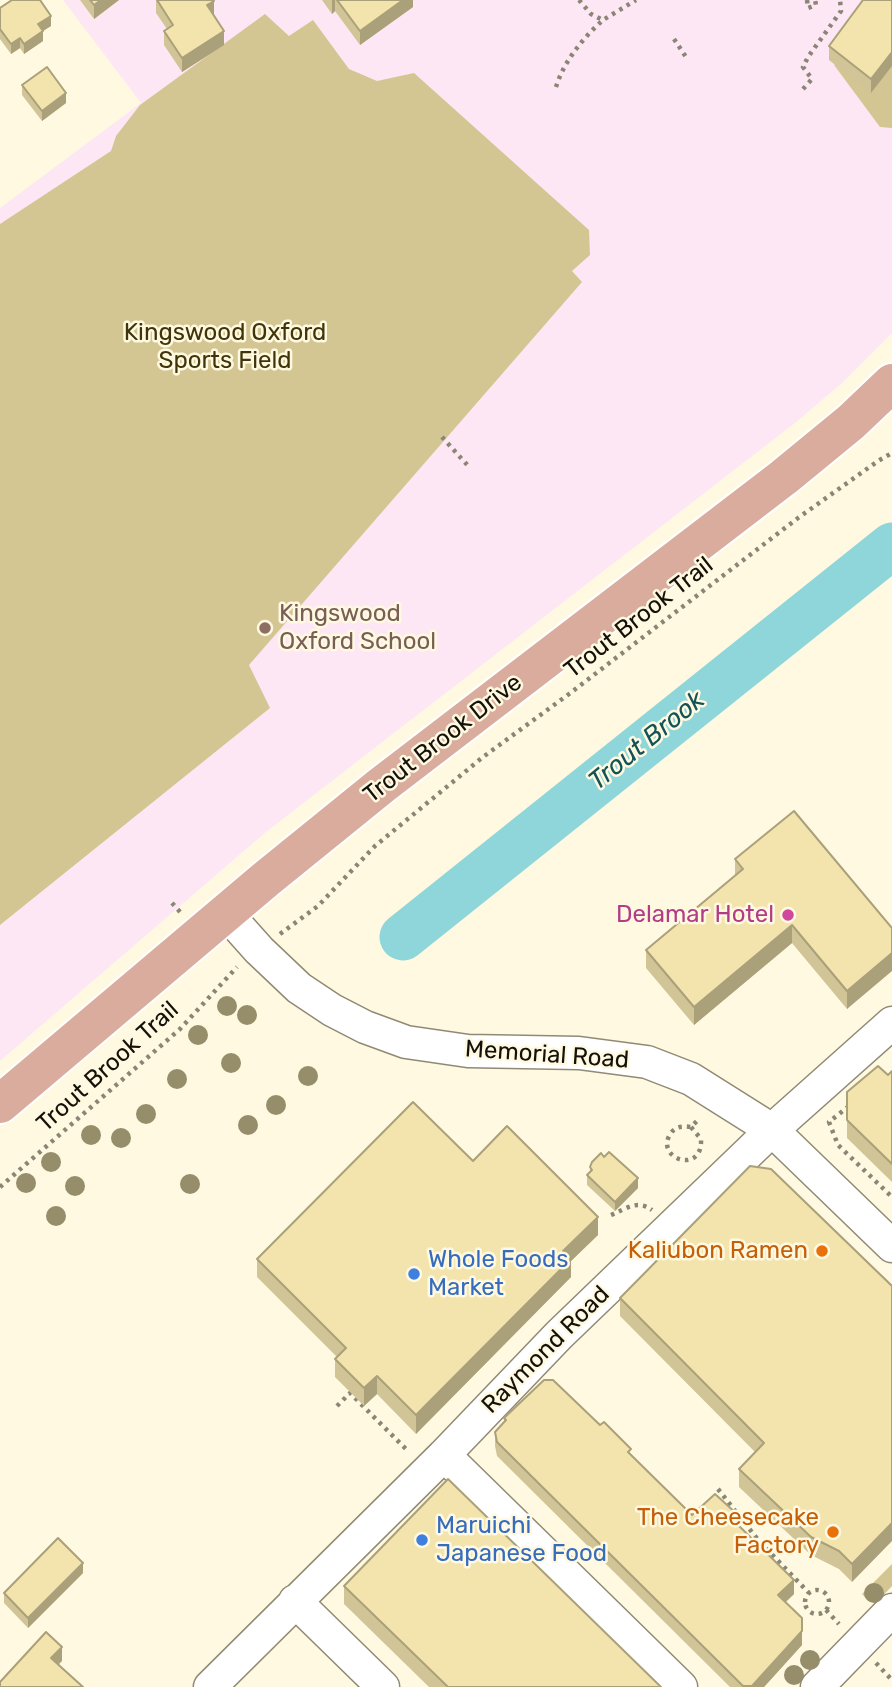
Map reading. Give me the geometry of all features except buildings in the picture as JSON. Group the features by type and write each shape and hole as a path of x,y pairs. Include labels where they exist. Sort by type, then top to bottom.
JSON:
{"main road":[{"name":"Trout Brook Drive","path":"0,1104 382,785 784,477 851,422 892,383"}],"street":[{"name":"Memorial Road","path":"226,913 259,950 299,988 332,1010 365,1027 406,1042 468,1051 579,1053 647,1062 691,1079 772,1130 892,1246"},
{"name":"Raymond Road","path":"210,1687 295,1601 429,1456 772,1130 892,1023"},
{"path":"429,1456 681,1687"},
{"path":"295,1601 383,1687"},
{"path":"817,1687 892,1610"}],"path":[{"path":"579,0 591,14 603,20"},
{"path":"556,87 561,72 583,40 603,20 636,0"},
{"path":"807,0 808,8 816,5 815,0"},
{"path":"803,89 812,79 803,67 842,11 840,0"},
{"path":"674,39 686,57"},
{"path":"442,438 470,468"},
{"name":"Trout Brook Trail","path":"288,928 318,906 375,846 483,757 799,518 892,453"},
{"name":"Trout Brook Trail","path":"0,1186 180,1029 235,969"},
{"path":"850,1105 829,1122 838,1145 892,1197"},
{"path":"691,1127 699,1119"},
{"path":"691,1127 701,1139 700,1150 688,1160 676,1158 669,1149 668,1138 675,1129 691,1127"},
{"path":"611,1215 636,1203 648,1206 656,1213"},
{"path":"337,1406 350,1393 429,1456"},
{"path":"718,1489 759,1541 809,1593"},
{"path":"818,1591 825,1594 829,1601 825,1611 817,1614 807,1609 805,1602 809,1593 818,1591"}],"shaded area":[{"name":"Kingswood Oxford School","path":"63,0 892,0 892,333 841,384 795,423 266,832 0,1061 0,208 141,103"}],"green space":[{"name":"Kingswood Oxford Sports Field","path":"265,14 289,36 313,20 349,69 377,81 414,73 589,230 590,255 572,271 582,282 249,665 270,708 0,925 0,224 111,151 116,136 140,105"},
{"path":"892,22 892,128 880,127 834,65"},
{"path":"892,1564 892,1586 878,1601 869,1601 862,1594"}],"waterway":[{"name":"Trout Brook","path":"403,937 892,546"}],"place":[{"name":"Kingswood Oxford School","path":"265,628"},
{"name":"Delamar Hotel","path":"788,915"},
{"name":"Kaliubon Ramen","path":"822,1251"},
{"name":"Whole Foods Market","path":"414,1274"},
{"name":"The Cheesecake Factory","path":"833,1532"},
{"name":"Maruichi Japanese Food","path":"422,1540"}]}
